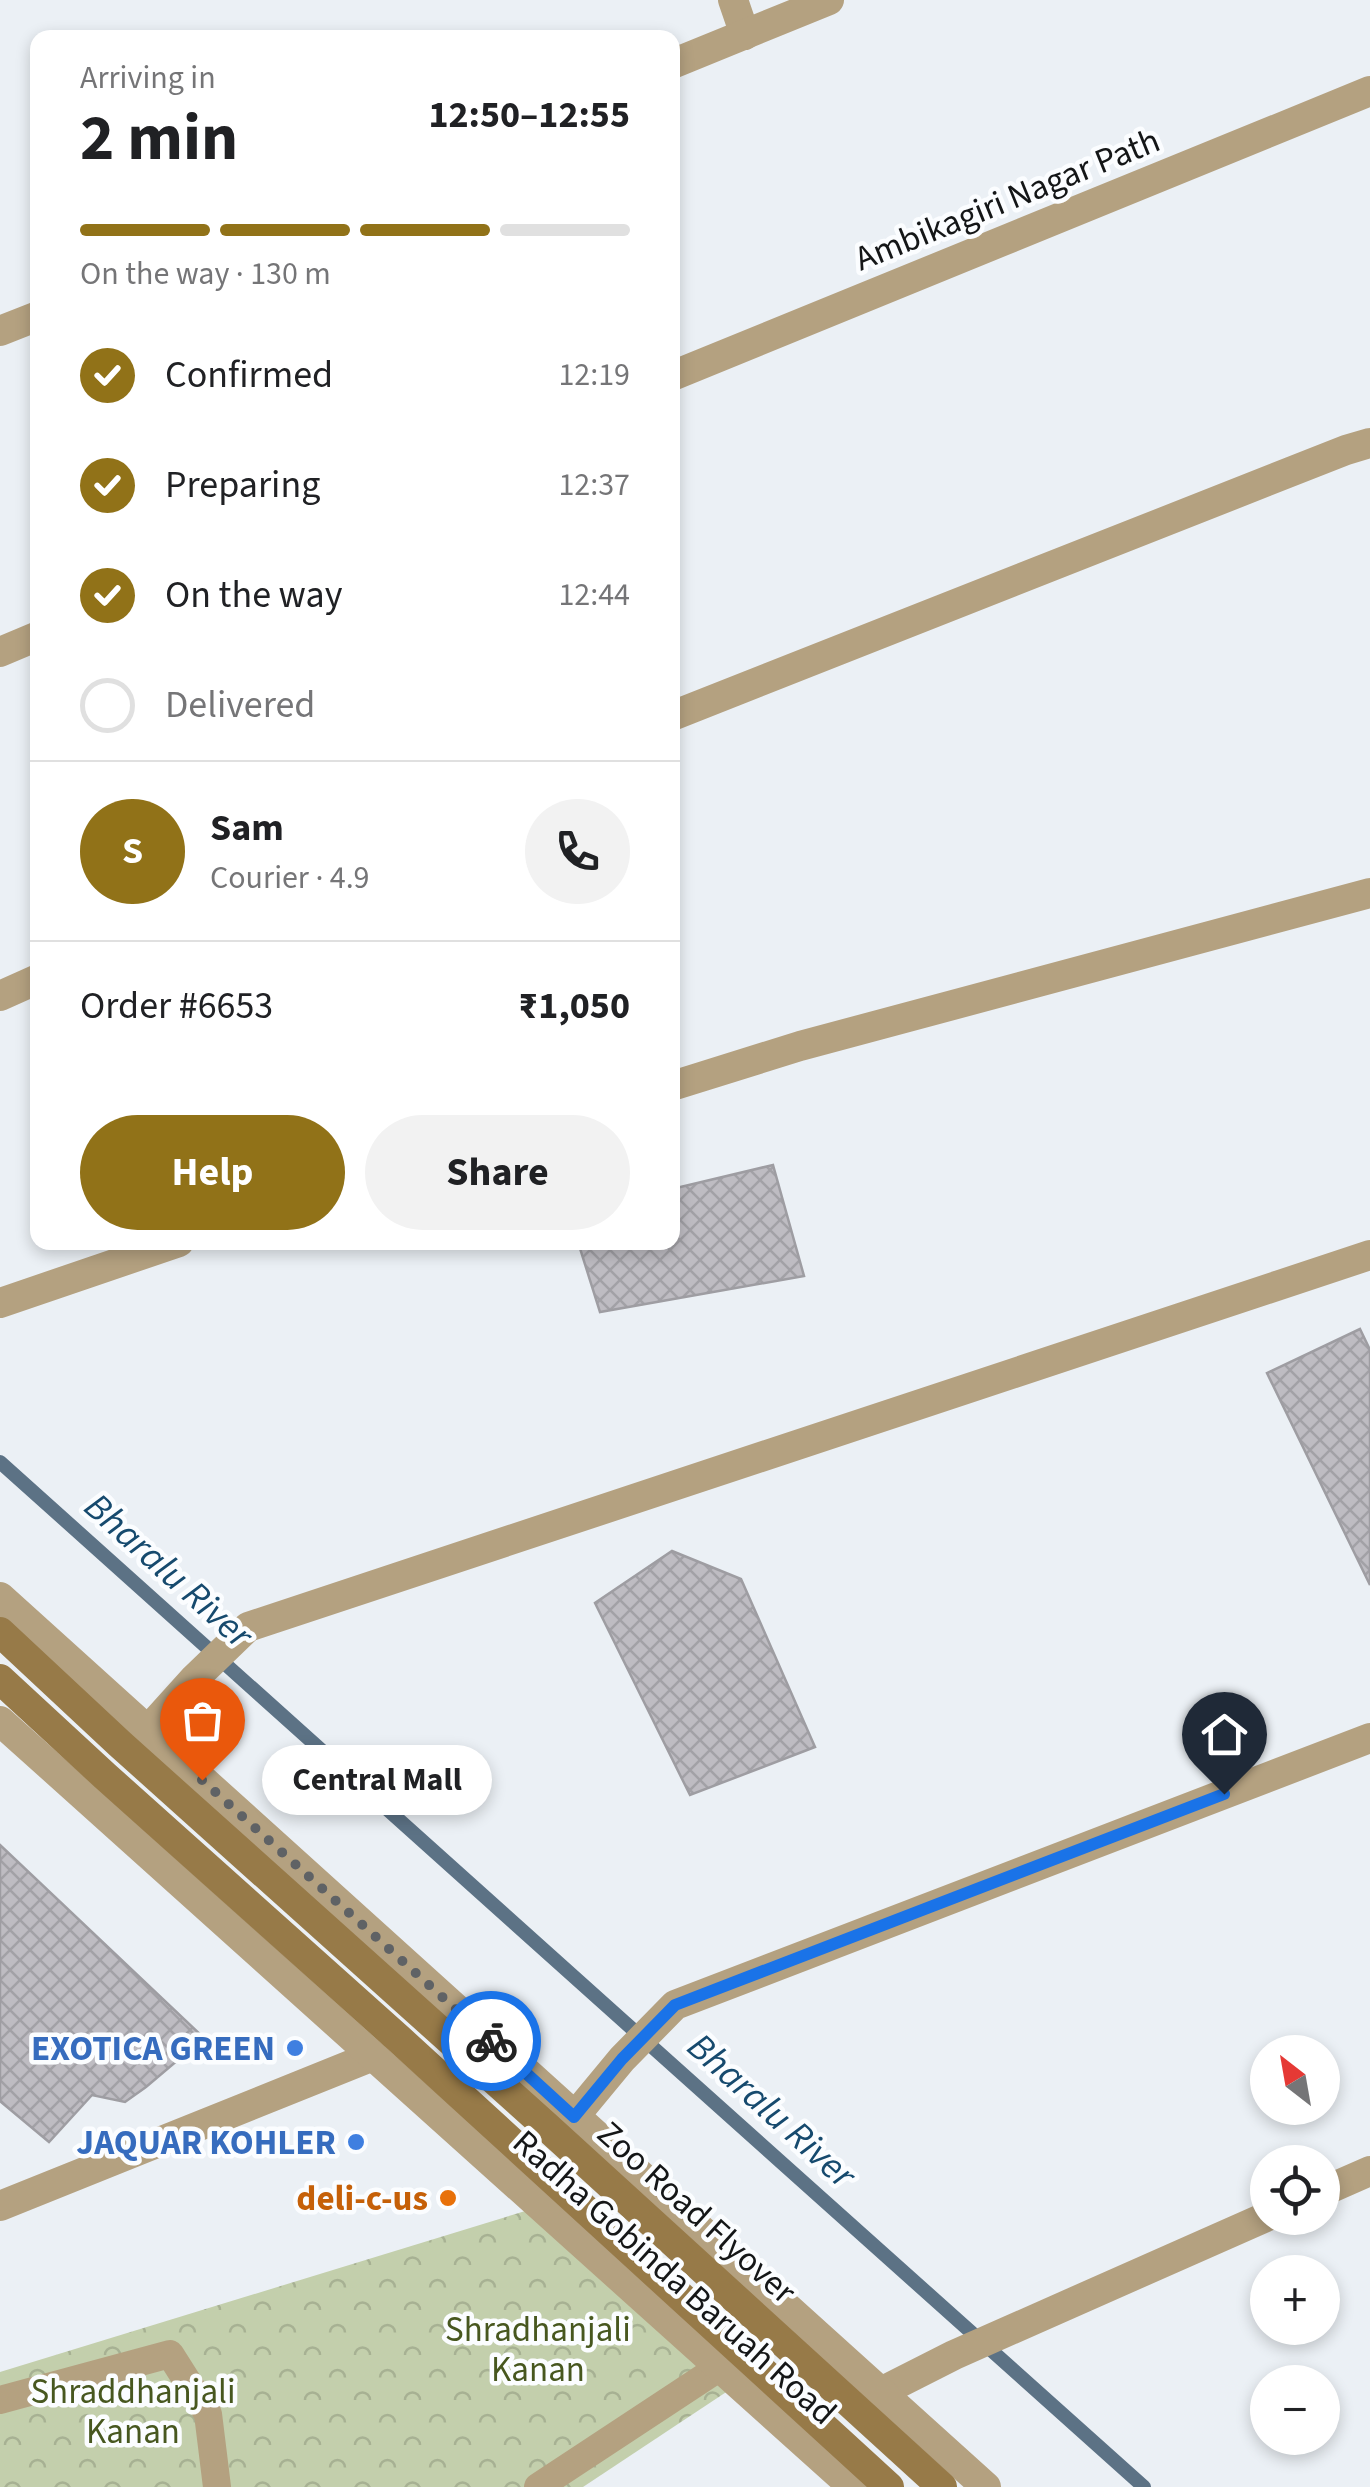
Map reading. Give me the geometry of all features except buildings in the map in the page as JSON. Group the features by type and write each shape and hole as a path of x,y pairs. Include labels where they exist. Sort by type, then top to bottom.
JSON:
{"main road":[{"name":"Zoo Road Flyover","path":"0,1632 942,2487"},
{"name":"Zoo Road Flyover","path":"0,1678 889,2487"}],"street":[{"path":"732,0 745,35"},
{"path":"680,61 829,0"},
{"name":"Ambikagiri Nagar Path","path":"680,373 1370,91"},
{"path":"0,331 30,319"},
{"path":"680,713 1370,443"},
{"path":"0,652 30,639"},
{"path":"680,1084 800,1046 1370,893"},
{"path":"0,996 30,983"},
{"path":"0,1303 156,1250"},
{"path":"148,1730 248,1627 1370,1255"},
{"name":"Radha Gobinda Baruah Road","path":"0,1596 986,2487"},
{"name":"Radha Gobinda Baruah Road","path":"0,1721 854,2487"},
{"path":"574,2117 622,2059 675,2005 1370,1738"},
{"path":"0,2206 373,2056"},
{"path":"1340,2184 1370,2170"},
{"path":"880,2392 1250,2224"},
{"path":"0,2400 170,2354 208,2414 217,2487"},
{"path":"538,2487 720,2367"}],"green space":[{"name":"Shradhanjali Kanan","path":"581,2194 770,2363 583,2487 0,2487 0,2372"}],"waterway":[{"name":"Bharalu River","path":"0,1462 1144,2487"}],"way so far":[{"path":"202,1780 491,2041"}],"place":[{"name":"Central Mall","path":"202,1780"},
{"name":"EXOTICA GREEN","path":"295,2048"},
{"name":"JAQUAR KOHLER","path":"356,2142"},
{"name":"deli-c-us","path":"448,2198"}],"route":[{"path":"491,2041 574,2117 622,2059 675,2005 1224,1794"}],"park label":[{"name":"Shraddhanjali Kanan","path":"133,2411"}]}
